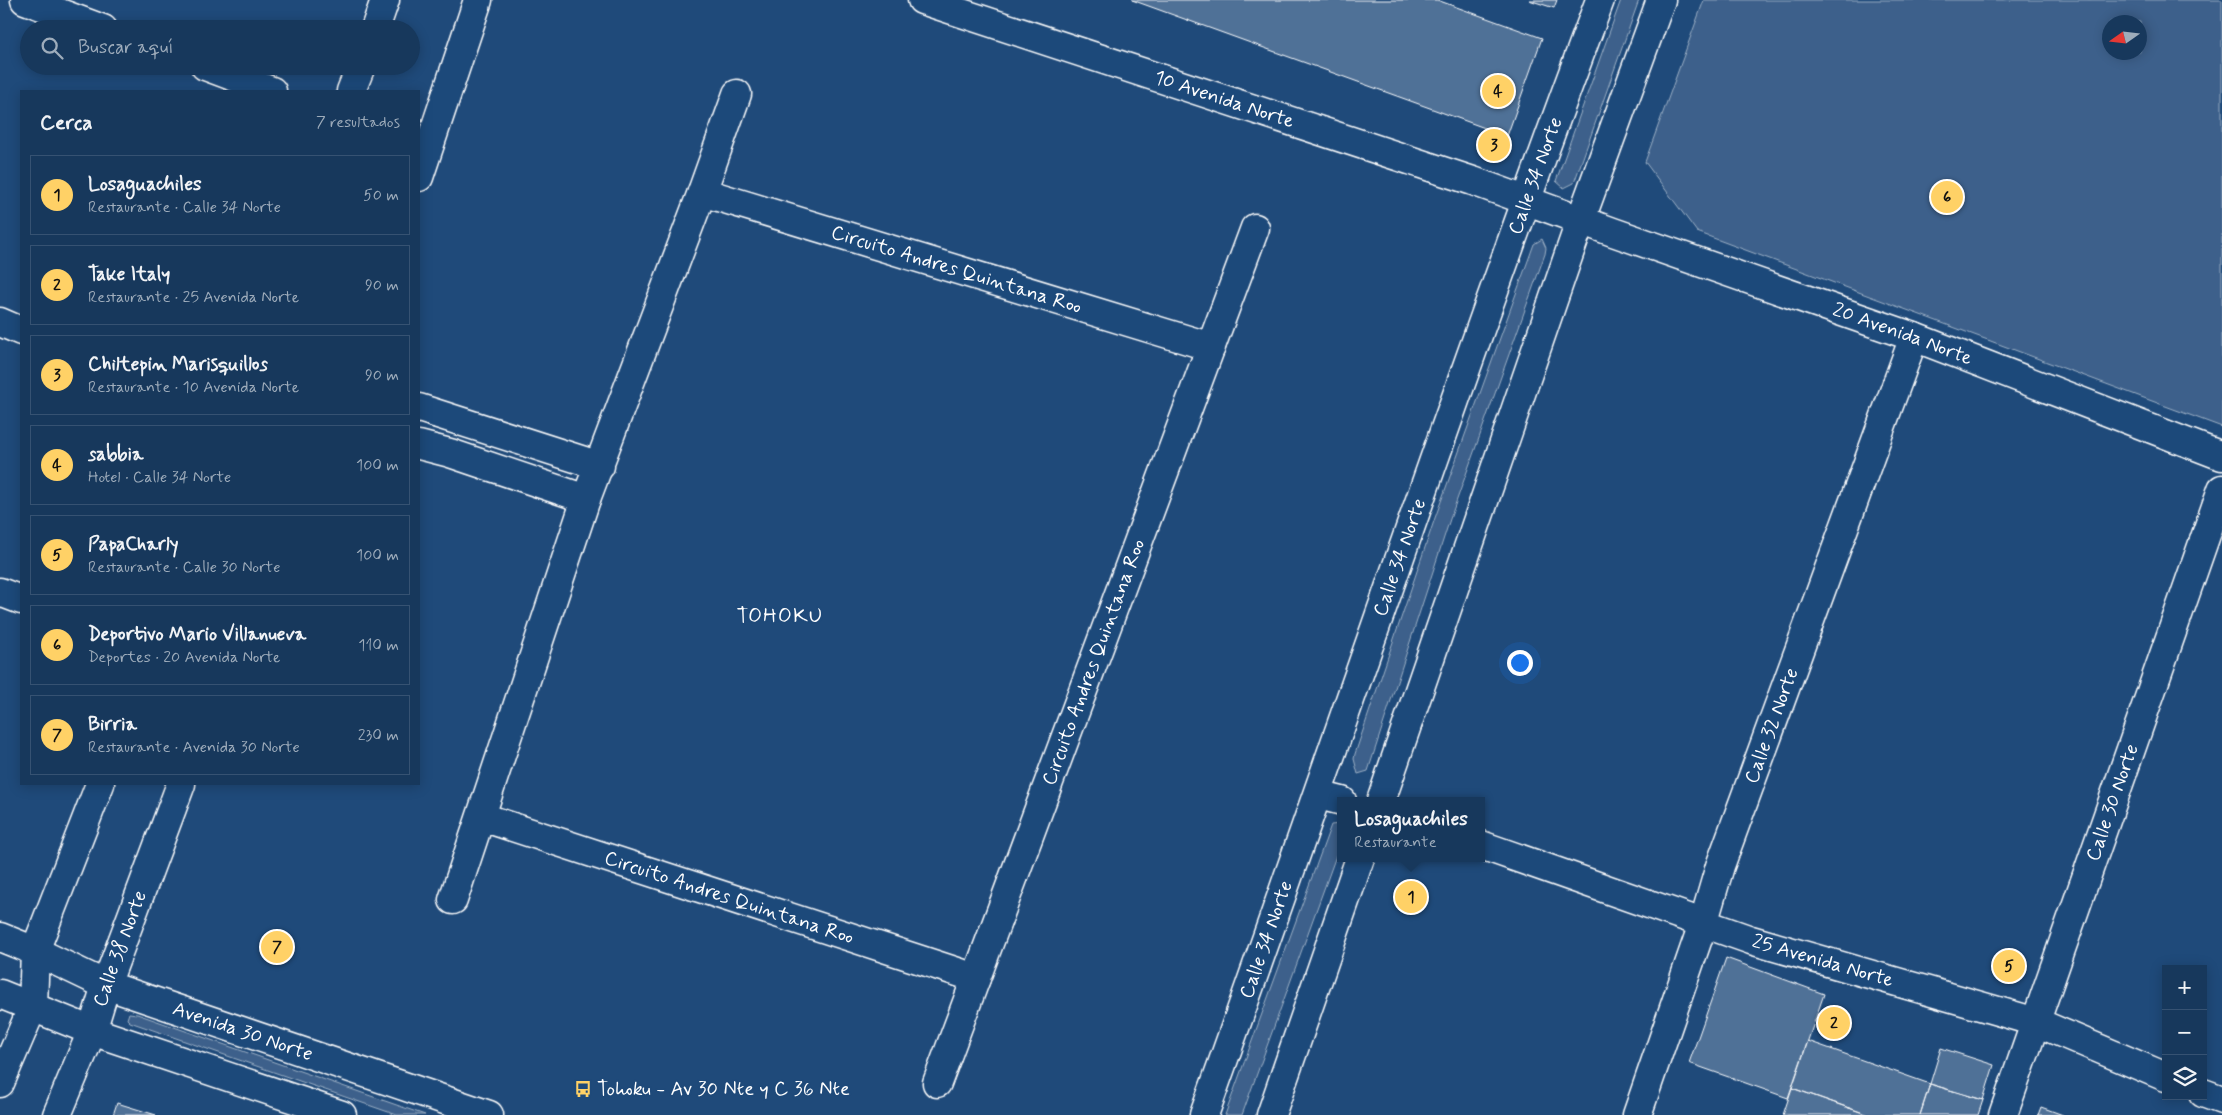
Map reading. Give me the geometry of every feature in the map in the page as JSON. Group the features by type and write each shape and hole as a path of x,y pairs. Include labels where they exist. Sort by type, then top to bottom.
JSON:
{"street":[{"path":"25,0 79,20"},
{"path":"377,20 385,0"},
{"path":"420,175 478,0"},
{"name":"10 Avenida Norte","path":"922,0 1473,180 1581,219"},
{"name":"Calle 34 Norte","path":"1204,1115 1330,798 1525,200 1600,0"},
{"path":"1382,797 1581,219 1661,0"},
{"path":"229,75 269,90"},
{"path":"351,90 357,75"},
{"path":"453,900 586,499 702,192 736,94"},
{"name":"Circuito Andres Quintana Roo","path":"702,192 1211,347"},
{"name":"20 Avenida Norte","path":"1581,219 1914,338 2222,456"},
{"name":"Circuito Andres Quintana Roo","path":"937,1083 1255,228"},
{"path":"0,322 20,331"},
{"name":"Calle 32 Norte","path":"1637,1115 1703,924 1720,866 1914,338"},
{"path":"420,408 600,466"},
{"path":"420,445 450,453 586,499"},
{"name":"Calle 30 Norte","path":"2003,1115 2222,489"},
{"path":"0,592 20,600"},
{"path":"0,1083 32,1006 35,951 100,785"},
{"name":"Calle 38 Norte","path":"57,1115 92,1031 106,986 181,785"},
{"name":"Circuito Andres Quintana Roo","path":"482,817 976,978"},
{"name":"25 Avenida Norte","path":"1485,846 1751,940 2036,1022 2162,1075"},
{"path":"1271,1115 1359,862"},
{"name":"Avenida 30 Norte","path":"0,937 35,951 106,986 490,1115"},
{"path":"0,994 92,1031 342,1115"},
{"path":"2207,1094 2222,1100"}],"shaded area":[{"path":"1621,0 1639,0 1574,183 1564,188 1556,181"},
{"path":"1704,0 2222,0 2222,427 1697,232 1645,162"},
{"path":"1542,239 1546,248 1545,254 1450,519 1368,771 1358,774 1354,759 1355,754 1435,518 1534,244"},
{"path":"1337,824 1337,853 1242,1115 1225,1115 1331,825"},
{"path":"129,1013 137,1014 425,1115 397,1115 130,1022 127,1019"}],"building":[{"path":"1132,0 1437,0 1542,38 1507,136"},
{"path":"1529,0 1557,0 1554,8"},
{"path":"1726,958 1824,994 1788,1098 1689,1063"},
{"path":"1808,1041 1930,1084 1920,1115 1869,1115 1792,1088"},
{"path":"1941,1048 1994,1065 1983,1100 1930,1084"},
{"path":"1930,1084 1983,1100 1978,1115 1920,1115"},
{"path":"1792,1088 1869,1115 1783,1115"},
{"path":"117,1103 156,1115 113,1115"},
{"path":"2041,1107 2063,1115 2038,1115"}],"place":[{"name":"sabbia","path":"1498,91"},
{"name":"Chiltepin Marisquillos","path":"1494,145"},
{"name":"Deportivo Mario Villanueva","path":"1947,197"},
{"name":"Losaguachiles","path":"1411,897"},
{"name":"Birria","path":"277,947"},
{"name":"PapaCharly","path":"2009,966"},
{"name":"Take Italy","path":"1834,1023"},
{"name":"Tohoku - Av 30 Nte y C 36 Nte","path":"583,1089"}],"district":[{"name":"TOHOKU","path":"780,616"}]}
